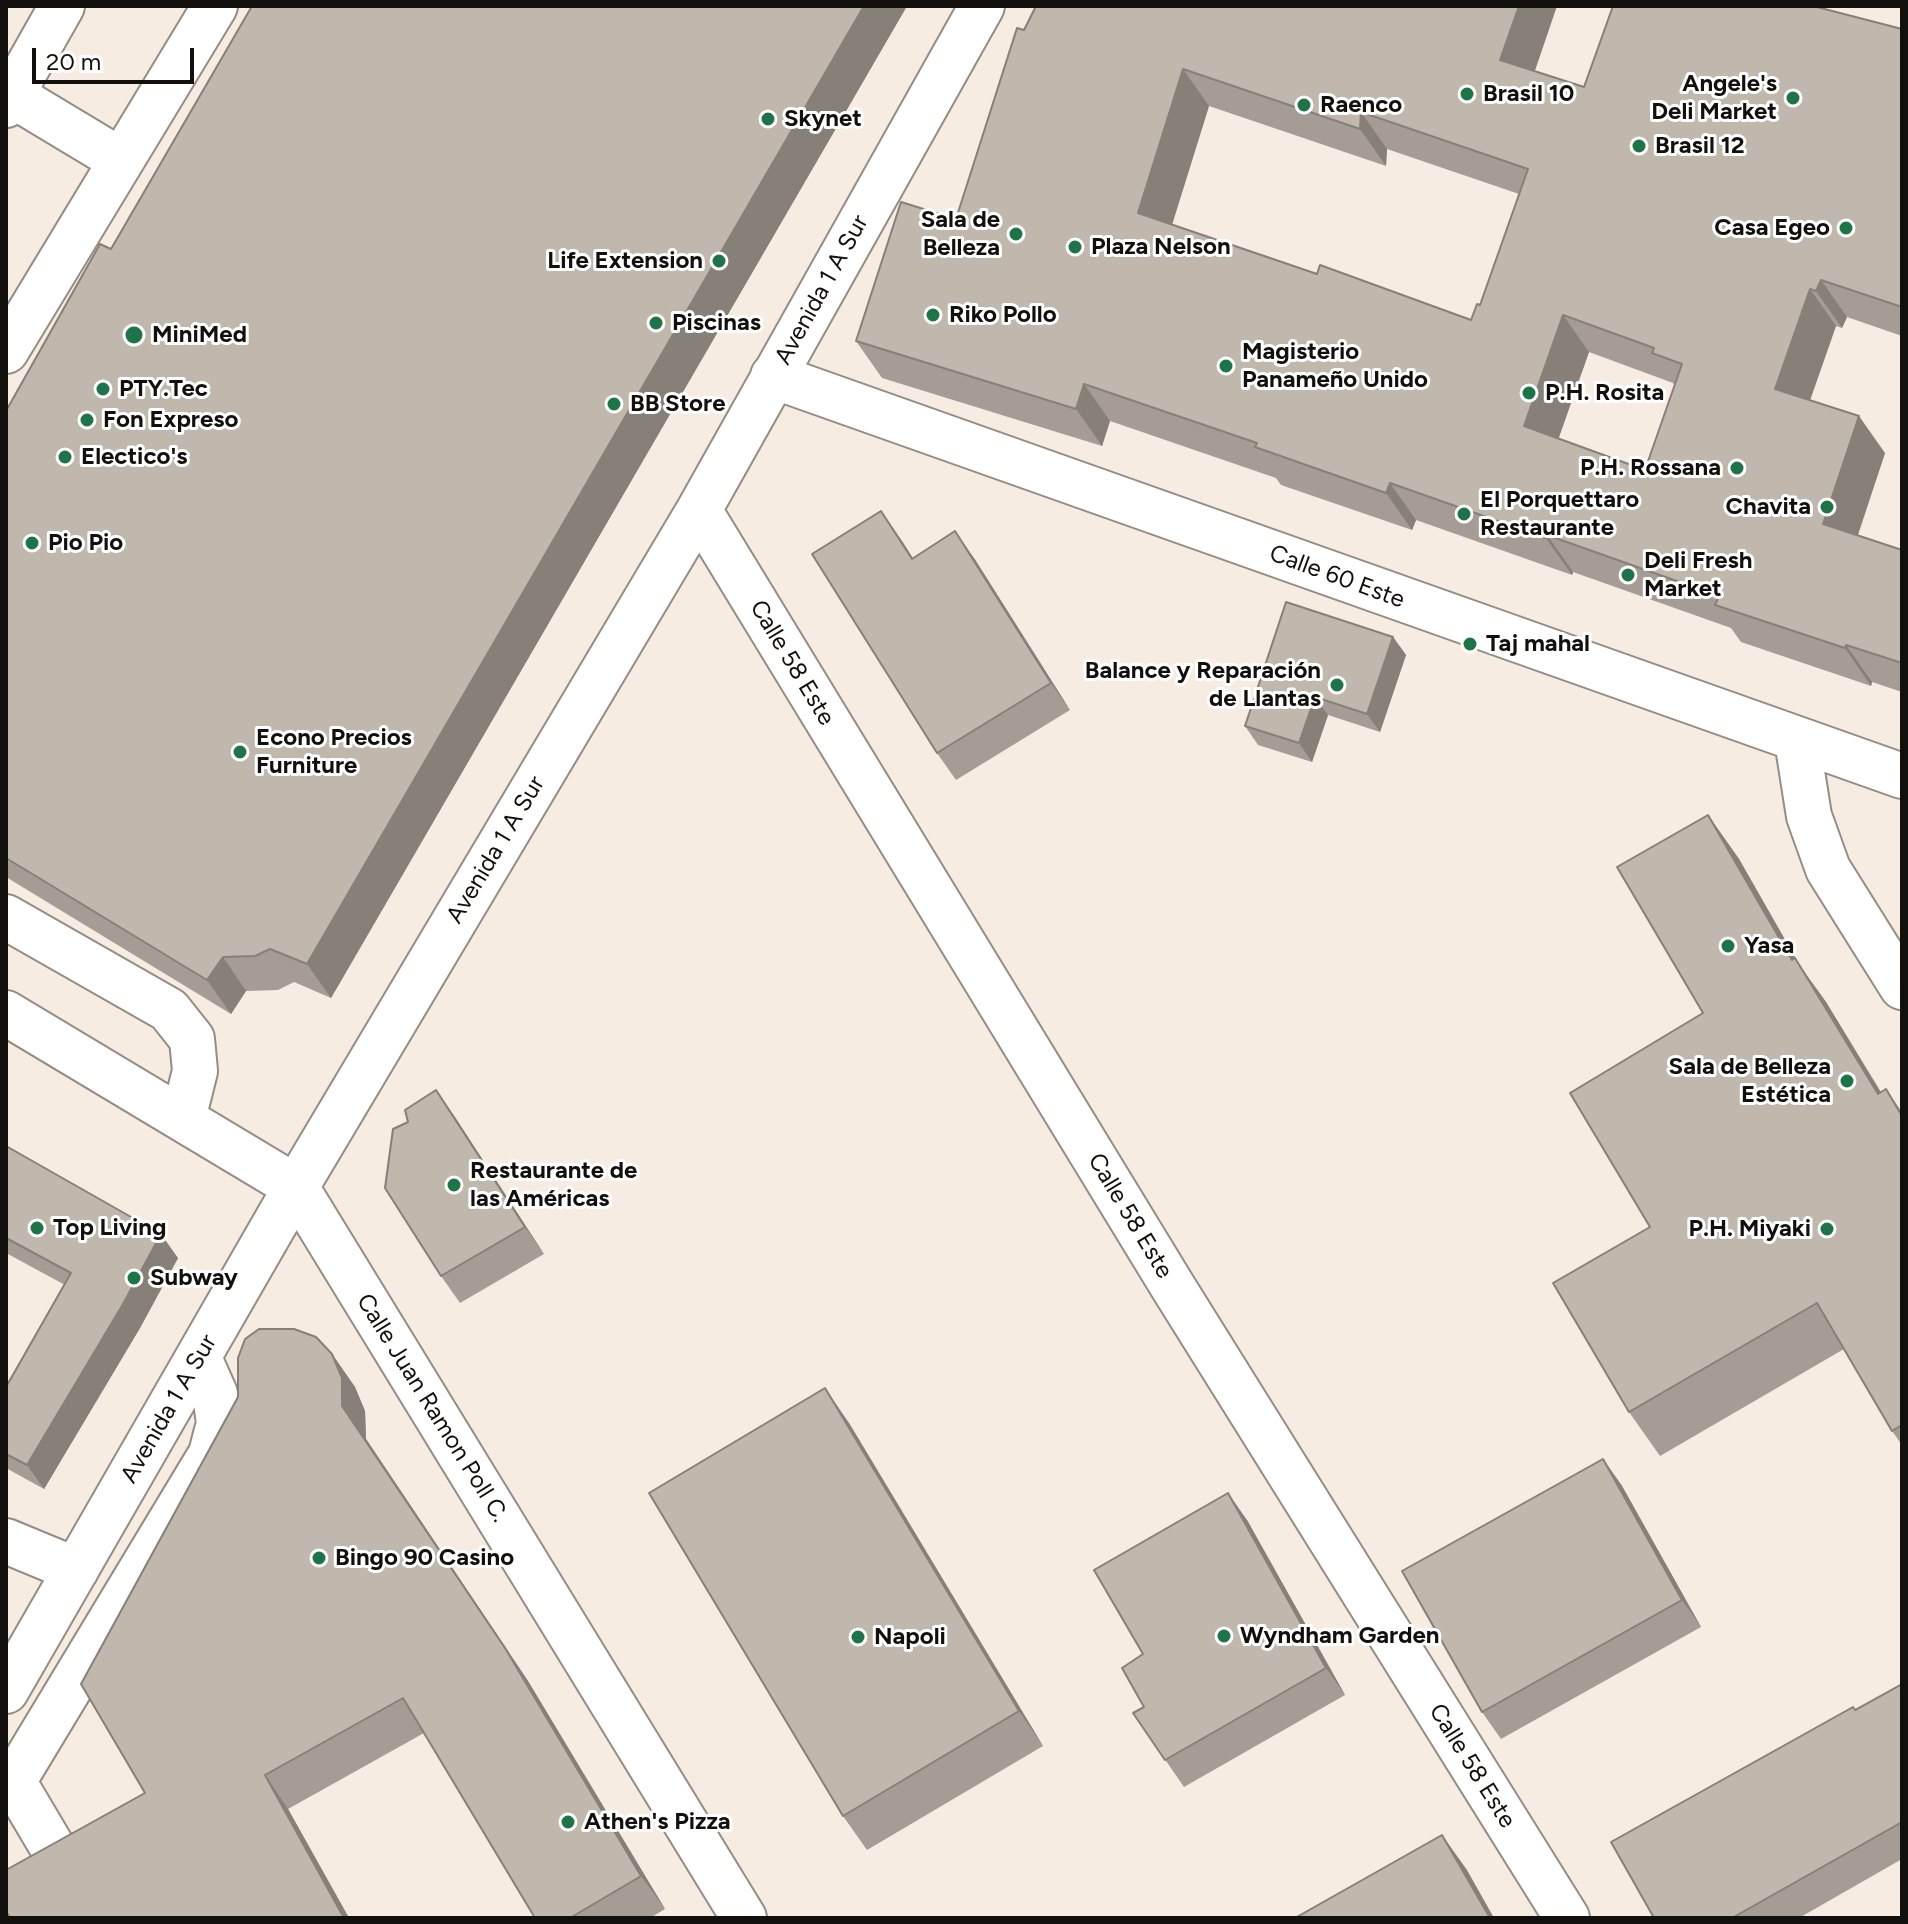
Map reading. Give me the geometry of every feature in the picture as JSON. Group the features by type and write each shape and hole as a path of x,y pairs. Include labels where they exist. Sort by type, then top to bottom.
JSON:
{"street":[{"path":"62,6 9,100 120,160"},
{"path":"6,351 215,6"},
{"name":"Avenida 1 A Sur","path":"6,1691 296,1187 699,510 982,6"},
{"name":"Calle 60 Este","path":"773,376 1902,776"},
{"name":"Calle 58 Este","path":"699,510 1173,1287 1567,1918"},
{"path":"1797,740 1809,816 1828,869 1902,987"},
{"path":"6,917 169,1010 192,1039 195,1071 183,1119"},
{"name":"Calle Juan Ramon Poll C.","path":"6,1013 296,1187 744,1918"},
{"path":"54,1850 10,1776 211,1454 219,1423 215,1394 199,1358"},
{"path":"6,1541 76,1570"}],"building":[{"path":"252,6 864,6 307,964 270,949 255,956 223,957 207,980 6,858 6,411 100,244 111,249"},
{"path":"1036,6 1519,6 1500,60 1584,87 1613,6 1813,6 1902,29 1902,307 1821,280 1816,291 1810,289 1775,389 1859,416 1823,524 1902,550 1902,663 1846,645 1845,648 1715,605 1719,596 1547,535 1546,538 1390,483 1386,493 1255,447 1257,443 1084,384 1076,409 856,341 901,202 956,219 1017,28 1024,30","holes":["1183,69 1360,129 1361,112 1528,169 1480,305 1477,304 1471,320 1320,265 1317,274 1138,213","1563,315 1654,348 1652,353 1682,364 1645,470 1524,426"]},
{"path":"881,511 912,559 955,531 1051,683 937,753 812,554"},
{"name":"Balance y Reparación de Llantas","path":"1286,602 1393,637 1367,714 1315,697 1299,743 1245,726"},
{"path":"1708,815 1792,960 1795,958 1878,1094 1886,1089 1902,1116 1902,1425 1892,1431 1817,1303 1629,1412 1553,1283 1650,1227 1570,1093 1703,1013 1617,867"},
{"name":"Restaurante de las Américas","path":"436,1090 525,1227 441,1276 385,1188 393,1129 408,1122 405,1110"},
{"path":"6,1146 161,1234 27,1465 6,1454 6,1387 71,1273 6,1238"},
{"name":"Bingo 90 Casino","path":"259,1329 294,1329 316,1337 332,1354 342,1378 342,1406 505,1648 641,1876 570,1918 535,1918 403,1698 265,1775 344,1918 10,1918 6,1911 6,1870 145,1793 81,1684 238,1397 238,1358 245,1339"},
{"name":"Napoli","path":"825,1388 1019,1711 843,1816 649,1493"},
{"path":"1603,1459 1682,1600 1482,1712 1402,1571"},
{"name":"Wyndham Garden","path":"1228,1493 1326,1668 1165,1760 1133,1713 1144,1707 1122,1668 1143,1654 1094,1570"},
{"path":"1902,1684 1902,1822 1732,1918 1654,1918 1611,1842 1853,1707 1855,1710"},
{"path":"1442,1835 1490,1918 1295,1918"}],"place":[{"name":"Brasil 10","path":"1467,94"},
{"name":"Angele's Deli Market","path":"1793,98"},
{"name":"Raenco","path":"1304,105"},
{"name":"Skynet","path":"768,119"},
{"name":"Brasil 12","path":"1639,146"},
{"name":"Casa Egeo","path":"1846,228"},
{"name":"Sala de Belleza","path":"1016,234"},
{"name":"Plaza Nelson","path":"1075,247"},
{"name":"Life Extension","path":"719,261"},
{"name":"Riko Pollo","path":"933,315"},
{"name":"Piscinas","path":"656,323"},
{"name":"MiniMed","path":"134,335"},
{"name":"Magisterio Panameño Unido","path":"1226,366"},
{"name":"PTY.Tec","path":"103,389"},
{"name":"P.H. Rosita","path":"1529,393"},
{"name":"BB Store","path":"614,404"},
{"name":"Fon Expreso","path":"87,420"},
{"name":"Electico's","path":"65,457"},
{"name":"P.H. Rossana","path":"1737,468"},
{"name":"Chavita","path":"1827,507"},
{"name":"El Porquettaro Restaurante","path":"1464,514"},
{"name":"Pio Pio","path":"32,543"},
{"name":"Deli Fresh Market","path":"1628,575"},
{"name":"Taj mahal","path":"1470,644"},
{"name":"Balance y Reparación de Llantas","path":"1337,685"},
{"name":"Econo Precios Furniture","path":"240,752"},
{"name":"Yasa","path":"1728,946"},
{"name":"Sala de Belleza Estética","path":"1847,1081"},
{"name":"Restaurante de las Américas","path":"454,1185"},
{"name":"Top Living","path":"37,1228"},
{"name":"P.H. Miyaki","path":"1827,1229"},
{"name":"Subway","path":"134,1278"},
{"name":"Bingo 90 Casino","path":"319,1558"},
{"name":"Wyndham Garden","path":"1224,1636"},
{"name":"Napoli","path":"858,1637"},
{"name":"Athen's Pizza","path":"568,1822"}]}
